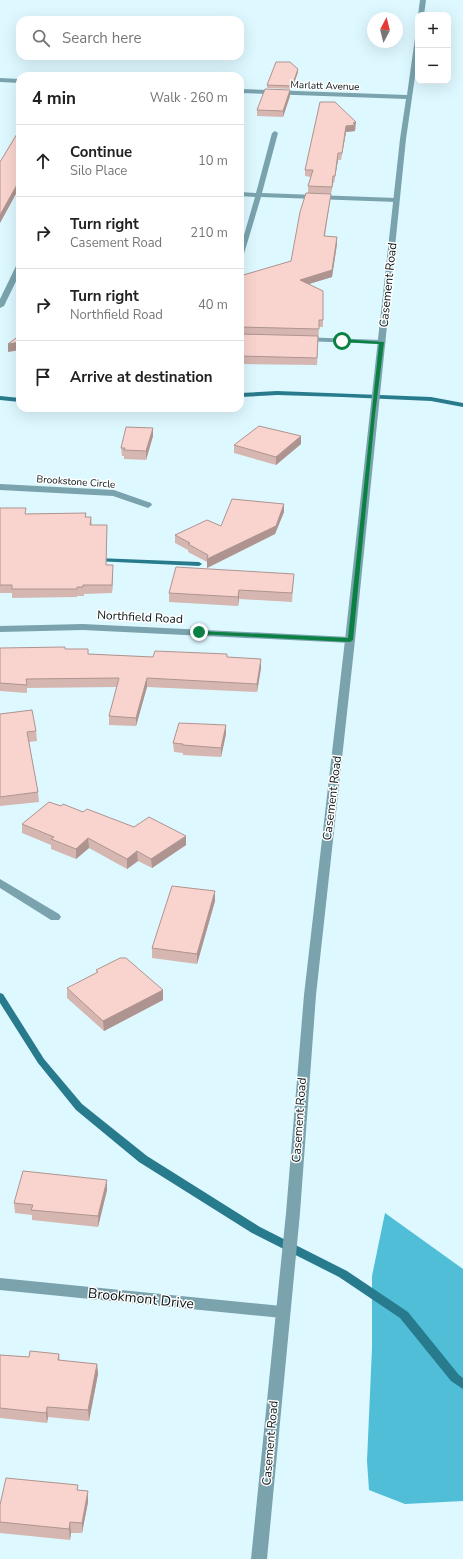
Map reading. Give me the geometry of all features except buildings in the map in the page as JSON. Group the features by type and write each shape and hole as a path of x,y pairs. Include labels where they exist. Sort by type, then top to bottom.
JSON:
{"street":[{"path":"421,12 423,0"},
{"name":"Casement Road","path":"259,1559 282,1312 293,1213 310,995 350,640 396,200 403,138 417,48"},
{"path":"0,80 16,81"},
{"name":"Marlatt Avenue","path":"244,91 410,97"},
{"path":"244,248 275,133"},
{"path":"244,194 396,200"},
{"path":"0,306 16,274"},
{"path":"296,339 382,342"},
{"name":"Brookstone Circle","path":"0,487 114,493 148,505"},
{"name":"Northfield Road","path":"0,629 83,627 350,640"},
{"path":"0,883 55,917"},
{"name":"Brookmont Drive","path":"0,1284 282,1312"}],"shaded area":[{"path":"385,1213 463,1269 463,1501 405,1504 369,1490 367,1461 372,1348 372,1276"}],"waterway":[{"path":"244,395 277,393 431,399 463,405"},
{"path":"0,398 16,400"},
{"path":"97,560 199,564"},
{"path":"0,996 41,1061 79,1107 143,1159 256,1230 343,1274 404,1315 455,1378 463,1384"}],"route":[{"path":"199,632 350,640 382,342 342,341"}]}
